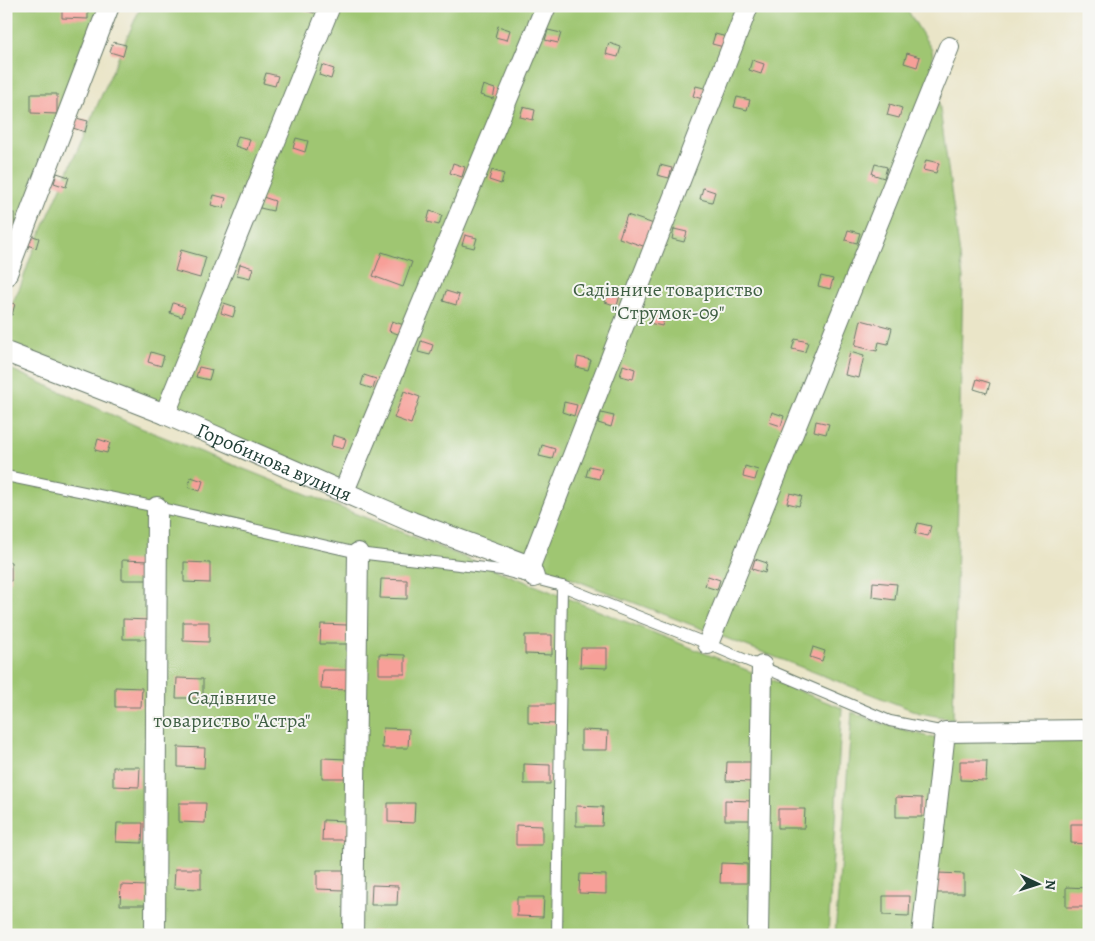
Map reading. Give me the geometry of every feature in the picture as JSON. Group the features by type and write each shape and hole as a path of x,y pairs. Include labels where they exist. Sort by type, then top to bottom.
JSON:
{"street":[{"path":"6,276 110,6"},
{"path":"165,414 330,6"},
{"path":"344,491 546,6"},
{"path":"533,572 748,6"},
{"path":"708,644 949,47"},
{"name":"Горобинова вулиця","path":"6,352 165,414 412,522 533,572"},
{"path":"155,935 158,507"},
{"path":"353,935 358,553"},
{"path":"758,935 762,666"},
{"path":"922,935 945,732 1089,730"}],"lane":[{"path":"6,476 158,507 358,553 533,572 562,586 762,666 890,721 945,732"},
{"path":"557,935 562,586"}],"green space":[{"path":"6,6 102,6 6,283"},
{"name":"Садівниче товариство \"Струмок-09\"","path":"141,6 905,6 932,50 963,278 953,719 920,713 570,578 411,528 6,343 6,316"},
{"name":"Садівниче товариство \"Астра\"","path":"6,367 141,428 842,708 828,935 6,935"},
{"path":"852,712 880,723 944,741 1089,738 1089,935 835,935"}],"building":[{"path":"62,6 88,6 88,19 62,18"},
{"path":"303,6 316,6 314,13 302,9"},
{"path":"498,26 510,30 507,40 495,37"},
{"path":"548,30 561,33 558,43 545,40"},
{"path":"715,34 727,37 724,47 712,44"},
{"path":"113,42 126,45 123,56 110,52"},
{"path":"609,43 621,47 618,57 606,54"},
{"path":"907,53 920,57 917,67 904,63"},
{"path":"752,60 764,64 761,74 749,70"},
{"path":"322,65 334,69 331,79 319,75"},
{"path":"266,73 278,76 275,86 263,83"},
{"path":"483,85 495,89 493,99 480,95"},
{"path":"696,86 708,89 705,100 693,96"},
{"path":"31,94 57,94 57,114 31,113"},
{"path":"737,97 750,100 747,110 734,107"},
{"path":"890,104 902,108 899,118 887,115"},
{"path":"523,107 535,110 533,120 520,117"},
{"path":"76,118 88,121 85,132 73,128"},
{"path":"238,136 250,139 247,150 235,146"},
{"path":"296,138 308,141 305,152 293,148"},
{"path":"926,160 939,163 936,173 923,170"},
{"path":"453,163 465,167 462,177 450,173"},
{"path":"875,164 887,167 884,178 872,174"},
{"path":"660,165 672,168 669,178 657,175"},
{"path":"492,170 504,174 501,184 489,180"},
{"path":"57,173 69,177 66,187 54,183"},
{"path":"703,188 715,192 712,202 700,199"},
{"path":"214,195 226,198 223,208 211,205"},
{"path":"263,197 275,201 273,211 260,208"},
{"path":"430,211 442,215 439,225 427,222"},
{"path":"6,213 14,213 14,232 6,232"},
{"path":"627,215 654,224 646,247 619,238"},
{"path":"674,229 687,232 684,242 672,239"},
{"path":"848,230 860,233 857,243 845,240"},
{"path":"27,234 39,238 36,248 24,244"},
{"path":"465,235 477,238 474,248 462,245"},
{"path":"181,250 206,257 200,278 175,271"},
{"path":"382,252 412,262 403,287 373,276"},
{"path":"240,264 253,268 250,278 237,275"},
{"path":"821,276 833,279 830,289 818,286"},
{"path":"446,291 459,295 456,305 443,301"},
{"path":"608,292 620,295 617,306 605,302"},
{"path":"6,302 15,304 12,315 6,313"},
{"path":"173,303 185,307 182,317 170,313"},
{"path":"224,303 236,307 233,317 221,313"},
{"path":"652,313 665,316 662,326 649,323"},
{"path":"861,320 892,328 888,344 879,342 877,351 855,346"},
{"path":"392,321 404,325 401,335 389,331"},
{"path":"795,339 808,342 805,352 792,349"},
{"path":"421,341 433,345 430,355 418,352"},
{"path":"151,352 164,356 161,366 148,362"},
{"path":"850,352 864,356 859,378 845,375"},
{"path":"578,357 591,360 588,370 576,367"},
{"path":"623,365 635,369 633,379 620,376"},
{"path":"199,367 212,370 209,380 196,377"},
{"path":"364,375 376,379 373,389 361,385"},
{"path":"977,379 990,383 987,393 974,389"},
{"path":"404,391 420,397 411,424 394,418"},
{"path":"564,402 577,405 574,416 562,412"},
{"path":"772,412 784,416 781,426 769,422"},
{"path":"601,413 614,416 611,427 598,423"},
{"path":"816,421 829,424 826,434 814,431"},
{"path":"333,435 346,439 343,449 331,446"},
{"path":"98,439 110,443 107,453 95,450"},
{"path":"542,445 555,449 552,459 539,456"},
{"path":"589,466 602,469 599,479 586,476"},
{"path":"745,466 758,470 755,480 743,477"},
{"path":"191,477 203,481 200,491 188,487"},
{"path":"790,493 802,496 799,506 787,503"},
{"path":"918,523 931,526 928,536 915,533"},
{"path":"755,559 767,563 765,573 752,569"},
{"path":"122,560 149,561 148,580 122,580"},
{"path":"6,561 11,562 11,581 6,581"},
{"path":"184,562 210,563 210,583 184,582"},
{"path":"708,576 720,580 717,590 705,586"},
{"path":"381,579 407,580 407,599 380,598"},
{"path":"873,582 897,584 895,600 872,597"},
{"path":"123,619 150,620 149,639 123,639"},
{"path":"183,622 209,622 209,642 183,641"},
{"path":"321,624 347,625 347,644 320,644"},
{"path":"525,635 552,635 552,655 525,654"},
{"path":"813,647 825,651 822,661 810,657"},
{"path":"581,648 607,648 607,668 580,667"},
{"path":"379,654 405,655 405,674 379,674"},
{"path":"322,670 348,670 348,690 321,689"},
{"path":"177,678 203,679 203,698 176,698"},
{"path":"115,687 142,688 141,707 115,707"},
{"path":"528,704 555,704 555,724 528,723"},
{"path":"383,728 409,729 408,748 382,748"},
{"path":"581,730 608,731 607,750 581,750"},
{"path":"178,747 205,748 204,768 178,767"},
{"path":"322,758 348,759 348,778 322,778"},
{"path":"960,761 987,761 986,781 960,780"},
{"path":"727,762 753,762 753,782 726,781"},
{"path":"524,764 550,765 550,784 524,784"},
{"path":"113,767 140,767 139,787 113,786"},
{"path":"896,797 922,798 922,817 896,817"},
{"path":"725,800 752,801 752,820 725,820"},
{"path":"179,803 206,803 205,823 179,822"},
{"path":"388,803 415,803 414,823 388,822"},
{"path":"576,806 603,807 602,826 576,826"},
{"path":"778,809 805,809 804,828 778,828"},
{"path":"323,820 349,821 349,840 322,840"},
{"path":"117,823 143,823 142,843 116,842"},
{"path":"1071,824 1089,824 1089,844 1071,843"},
{"path":"516,825 542,826 542,845 516,845"},
{"path":"721,863 747,864 747,883 720,883"},
{"path":"175,869 201,869 201,889 174,888"},
{"path":"317,870 344,870 344,890 317,889"},
{"path":"937,873 964,874 964,893 937,893"},
{"path":"580,874 606,875 606,894 579,893"},
{"path":"121,885 147,886 147,905 120,905"},
{"path":"372,885 398,886 397,905 371,905"},
{"path":"1066,887 1089,888 1089,907 1066,907"},
{"path":"883,896 910,896 909,916 883,915"},
{"path":"517,897 544,897 543,917 517,916"},
{"path":"371,931 397,932 397,935 371,935"},
{"path":"320,932 347,932 347,935 320,935"}]}
